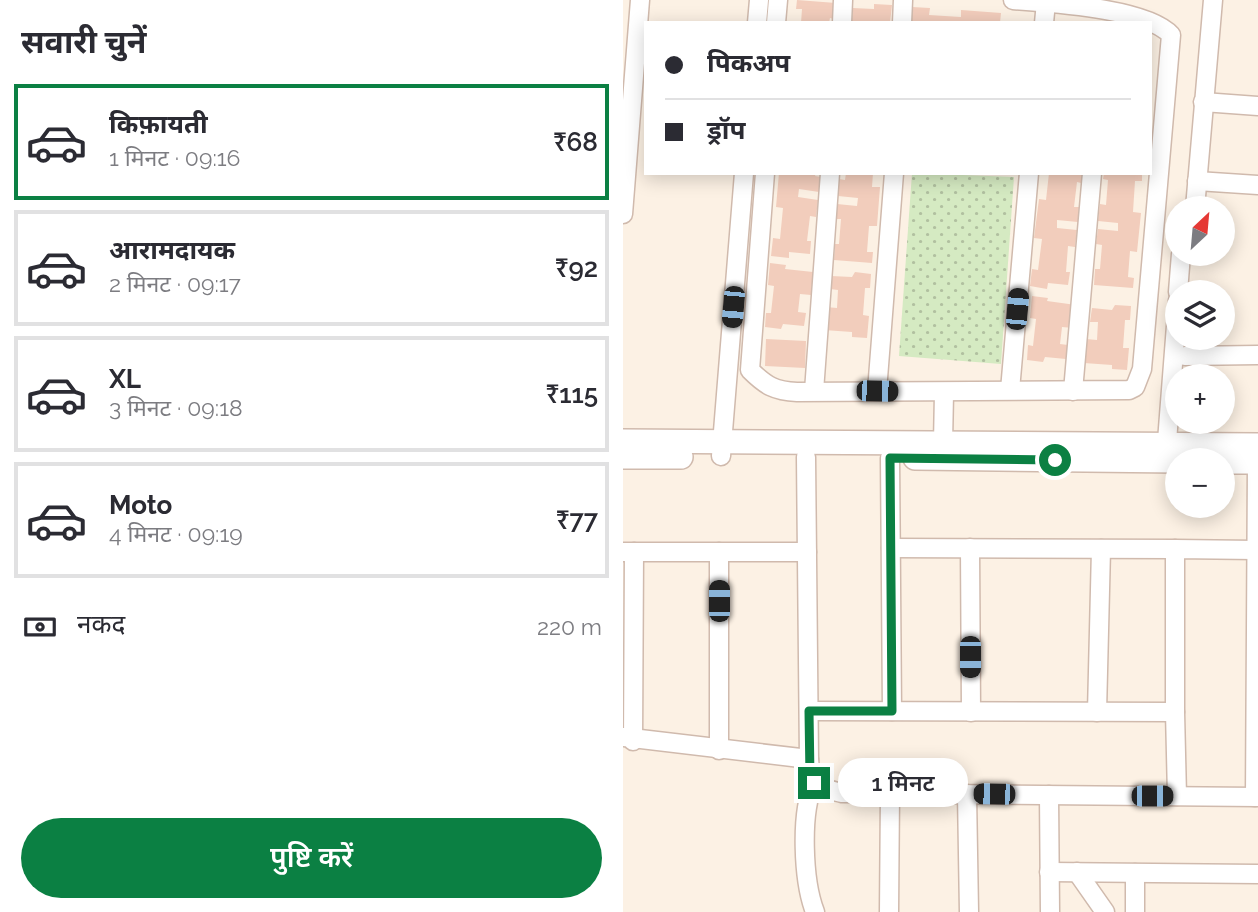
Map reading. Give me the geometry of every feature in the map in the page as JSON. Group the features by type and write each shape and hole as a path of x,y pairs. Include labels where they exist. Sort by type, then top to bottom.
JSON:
{"street":[{"path":"623,214 627,109 640,58 639,0"},
{"path":"757,21 759,0"},
{"path":"776,21 778,0"},
{"path":"842,21 843,0"},
{"path":"902,21 903,0"},
{"path":"1013,0 1046,2 1126,21"},
{"path":"1186,196 1201,0"},
{"path":"1195,196 1213,0"},
{"path":"1044,21 1046,2"},
{"path":"765,175 750,370 765,385 777,391 944,393 1129,390 1140,378 1172,48 1171,35 1165,29 1152,26"},
{"path":"1203,102 1258,106"},
{"path":"722,449 744,175"},
{"path":"814,391 830,175"},
{"path":"877,391 894,175"},
{"path":"1010,390 1029,175"},
{"path":"1073,391 1092,175"},
{"path":"1196,181 1258,185"},
{"path":"1175,448 1177,350"},
{"path":"1185,350 1185,364"},
{"path":"1185,356 1258,355"},
{"path":"943,443 944,393"},
{"path":"623,441 806,457 890,458 1165,449"},
{"path":"623,457 722,449 943,443 1165,449"},
{"path":"1235,454 1258,456"},
{"path":"806,457 809,760 810,777 814,783 842,793 1256,797 1258,456"},
{"path":"1235,460 1258,456"},
{"path":"890,458 892,711"},
{"path":"891,548 1256,550"},
{"path":"970,548 971,712"},
{"path":"1097,712 1101,549"},
{"path":"1175,549 1177,796"},
{"path":"807,552 629,552 628,739 809,760"},
{"path":"719,552 719,750"},
{"path":"809,711 1175,712"},
{"path":"814,783 806,816 809,895 815,912"},
{"path":"889,912 890,793"},
{"path":"967,794 969,912"},
{"path":"1049,795 1050,912"},
{"path":"1049,872 1258,874"},
{"path":"1077,872 1105,912"},
{"path":"1135,873 1135,912"}],"green space":[{"path":"912,175 1014,177 1001,364 899,356"}],"building":[{"path":"797,0 836,3 834,19 830,18 829,21 801,21 802,9 796,9"},
{"path":"874,4 892,5 890,21 852,21 853,8 874,9"},
{"path":"912,7 930,8 929,15 961,17 961,10 1001,13 1000,21 911,21"},
{"path":"779,175 821,177 819,192 799,189 798,197 818,200 816,217 810,216 807,241 811,241 810,254 789,252 789,258 771,256 773,238 780,239 783,208 776,207"},
{"path":"846,175 873,175 872,187 880,187 877,226 869,226 867,252 873,252 872,263 834,260 835,244 839,244 841,219 836,219 837,204 857,206 858,198 838,196 839,179 845,180"},
{"path":"1049,175 1082,175 1081,183 1077,182 1074,207 1079,207 1078,222 1057,220 1057,228 1077,230 1075,247 1068,246 1068,285 1048,283 1047,289 1030,286 1032,269 1038,270 1042,239 1034,238 1039,199 1046,200"},
{"path":"1104,175 1142,175 1142,181 1135,181 1133,212 1141,213 1137,252 1130,251 1128,277 1134,278 1133,288 1094,285 1095,269 1100,269 1102,245 1096,244 1098,229 1118,231 1118,223 1098,221 1100,204 1106,205 1108,180 1103,179"},
{"path":"770,263 786,265 785,269 813,272 811,295 800,294 798,312 806,313 804,326 783,324 781,329 765,327 766,313 771,313 774,286 768,285"},
{"path":"855,272 871,274 870,288 865,288 863,315 869,316 867,338 852,337 852,332 824,330 826,307 837,308 838,290 830,289 831,276 852,277"},
{"path":"1032,296 1076,305 1073,328 1062,327 1060,344 1068,345 1066,359 1045,357 1043,362 1027,360 1028,345 1033,346 1036,319 1030,318"},
{"path":"1115,305 1131,306 1130,320 1125,320 1123,348 1129,348 1127,370 1112,369 1112,365 1084,363 1086,339 1097,340 1098,322 1090,322 1092,308 1112,310"},
{"path":"766,339 806,341 805,368 765,366"}],"route":[{"path":"814,783 810,777 809,711 892,711 890,458 1055,460"}]}
